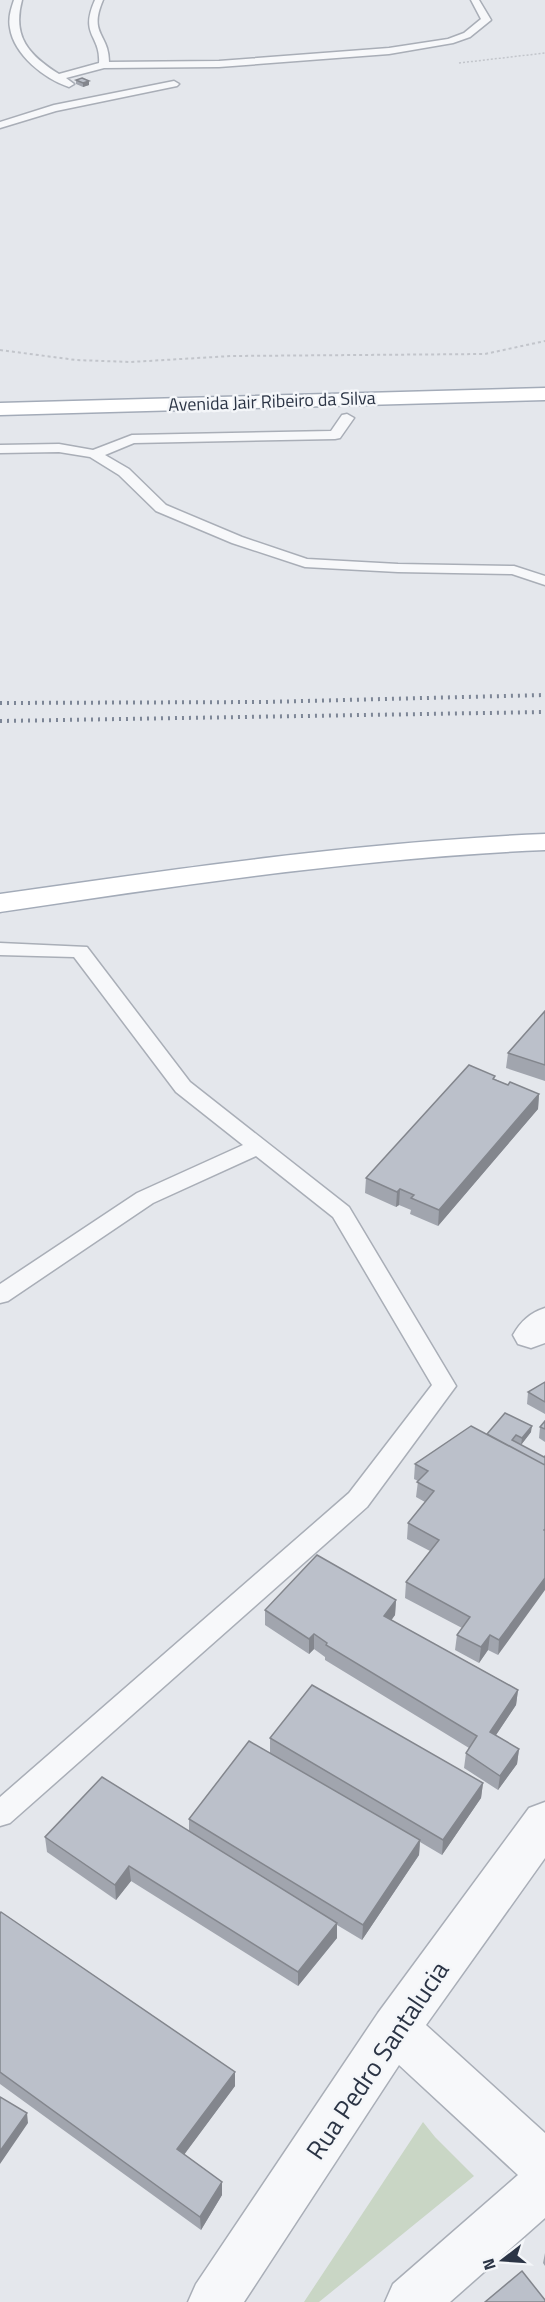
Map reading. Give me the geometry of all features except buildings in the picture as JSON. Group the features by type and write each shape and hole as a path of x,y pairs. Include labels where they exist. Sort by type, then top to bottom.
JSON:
{"main road":[{"path":"490,376 545,376"},
{"name":"Avenida Jair Ribeiro da Silva","path":"0,410 545,394"},
{"path":"0,903 245,867 477,845 545,842"}],"street":[{"name":"Rua Pedro Santalucia","path":"214,2302 395,2029 545,1822"},
{"path":"395,2029 545,2166"},
{"path":"411,2302 545,2185"}],"lane":[{"path":"18,0 10,21 9,34 24,57 57,78 107,97"},
{"path":"99,0 92,18 92,26 106,58 104,65"},
{"path":"57,78 104,65 186,66 272,61 348,56 432,45 467,35 486,20 475,0"},
{"path":"0,125 54,108 174,84"},
{"path":"94,454 132,439 335,435 347,418"},
{"path":"0,448 59,448 94,454 124,472 161,508 237,540 305,563 398,568 514,570 545,581"},
{"path":"0,949 80,951 183,1087 341,1212 444,1386 358,1500 0,1815"},
{"path":"0,1295 145,1198 259,1146"}],"path":[{"path":"0,350 76,360 131,362 231,356 485,354 545,341"}],"green space":[{"path":"423,2122 474,2176 319,2302 304,2302"}],"railway":[{"path":"0,703 264,702 545,695"},
{"path":"0,721 545,712"}]}
